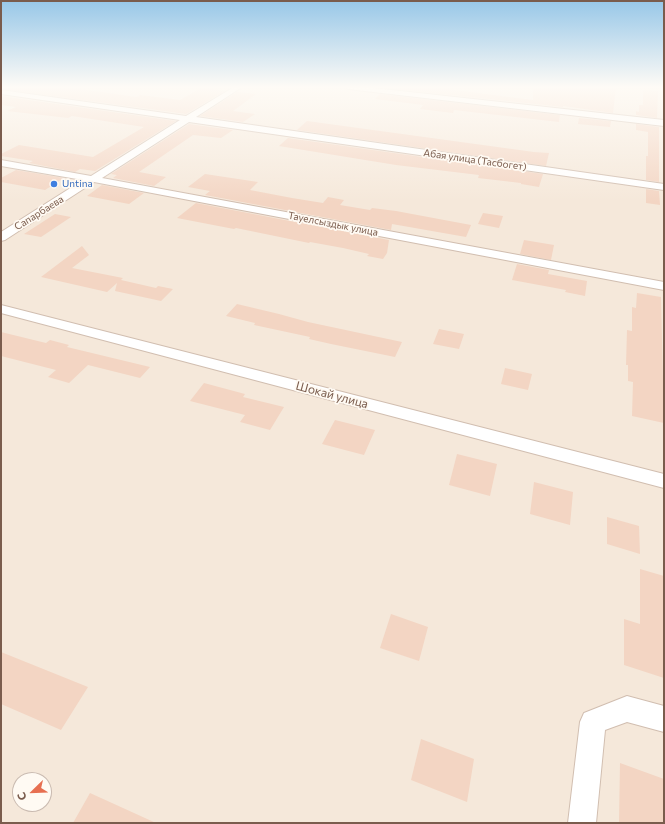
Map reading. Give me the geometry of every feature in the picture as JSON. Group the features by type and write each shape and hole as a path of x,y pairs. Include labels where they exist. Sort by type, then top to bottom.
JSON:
{"street":[{"name":"Сапарбаева","path":"1,237 178,125"},
{"name":"Абая улица (Тасбогет)","path":"233,125 664,187"},
{"name":"Тауелсыздык улица","path":"1,163 664,286"},
{"name":"Шокай улица","path":"1,309 664,481"},
{"path":"582,823 593,722 627,709 664,719"}],"shaded area":[{"path":"1,125 664,125 664,823 1,823"}],"building":[{"path":"134,125 169,125 95,171 80,169 75,172 29,163 33,161 1,156 1,154 19,145 93,157 144,127"},
{"path":"187,125 200,125 233,130 221,138 193,135 139,172 166,177 154,186 113,178 117,175 111,174"},
{"path":"302,125 340,125 549,153 546,166 297,130"},
{"path":"594,125 610,125 610,127"},
{"path":"636,125 659,127 659,182 646,180 648,132 636,130"},
{"path":"288,138 543,174 539,187 521,183 478,178 479,175 396,165 279,146"},
{"path":"16,170 64,178 45,190 1,182 1,178"},
{"path":"205,174 258,182 250,190 323,203 328,197 344,200 340,205 370,210 372,208 396,211 471,225 466,237 392,224 391,230 205,195 210,191 188,187"},
{"path":"102,185 144,193 129,204 87,196"},
{"path":"646,189 659,191 660,205 646,203"},
{"path":"196,203 389,240 387,253 383,259 367,256 369,254 343,248 177,218"},
{"path":"483,213 503,216 499,228 478,224"},
{"path":"55,214 71,217 41,237 24,234"},
{"path":"524,240 554,245 551,260 520,254"},
{"path":"82,246 89,255 72,268 123,278 121,280 156,288 158,286 173,289 161,301 115,291 117,283 107,292 41,277"},
{"path":"517,264 549,270 548,274 587,281 585,296 565,292 566,290 512,280"},
{"path":"637,293 661,297 664,423 632,416 633,382 628,381 628,365 626,365 627,330 632,331 632,307 636,308"},
{"path":"237,304 308,322 402,342 395,357 309,339 310,337 254,325 255,323 226,316"},
{"path":"439,329 464,334 459,349 433,344"},
{"path":"1,332 46,343 50,340 69,345 67,347 150,367 140,378 88,365 69,383 48,377 56,370 1,356"},
{"path":"505,368 532,374 528,390 501,384"},
{"path":"204,383 245,394 243,397 284,407 270,430 240,422 245,415 190,401"},
{"path":"335,420 375,430 364,455 322,444"},
{"path":"457,454 497,464 490,496 449,485"},
{"path":"534,482 573,492 570,525 530,514"},
{"path":"607,517 639,526 640,554 607,544"},
{"path":"640,569 664,576 664,678 624,665 624,619 640,624"},
{"path":"391,614 428,627 419,661 380,648"},
{"path":"1,652 88,687 61,730 1,704"},
{"path":"421,739 474,759 467,802 411,780"},
{"path":"620,763 664,779 664,823 619,823"},
{"path":"90,793 156,823 73,823"}],"place":[{"name":"Untina","path":"54,184"}]}
